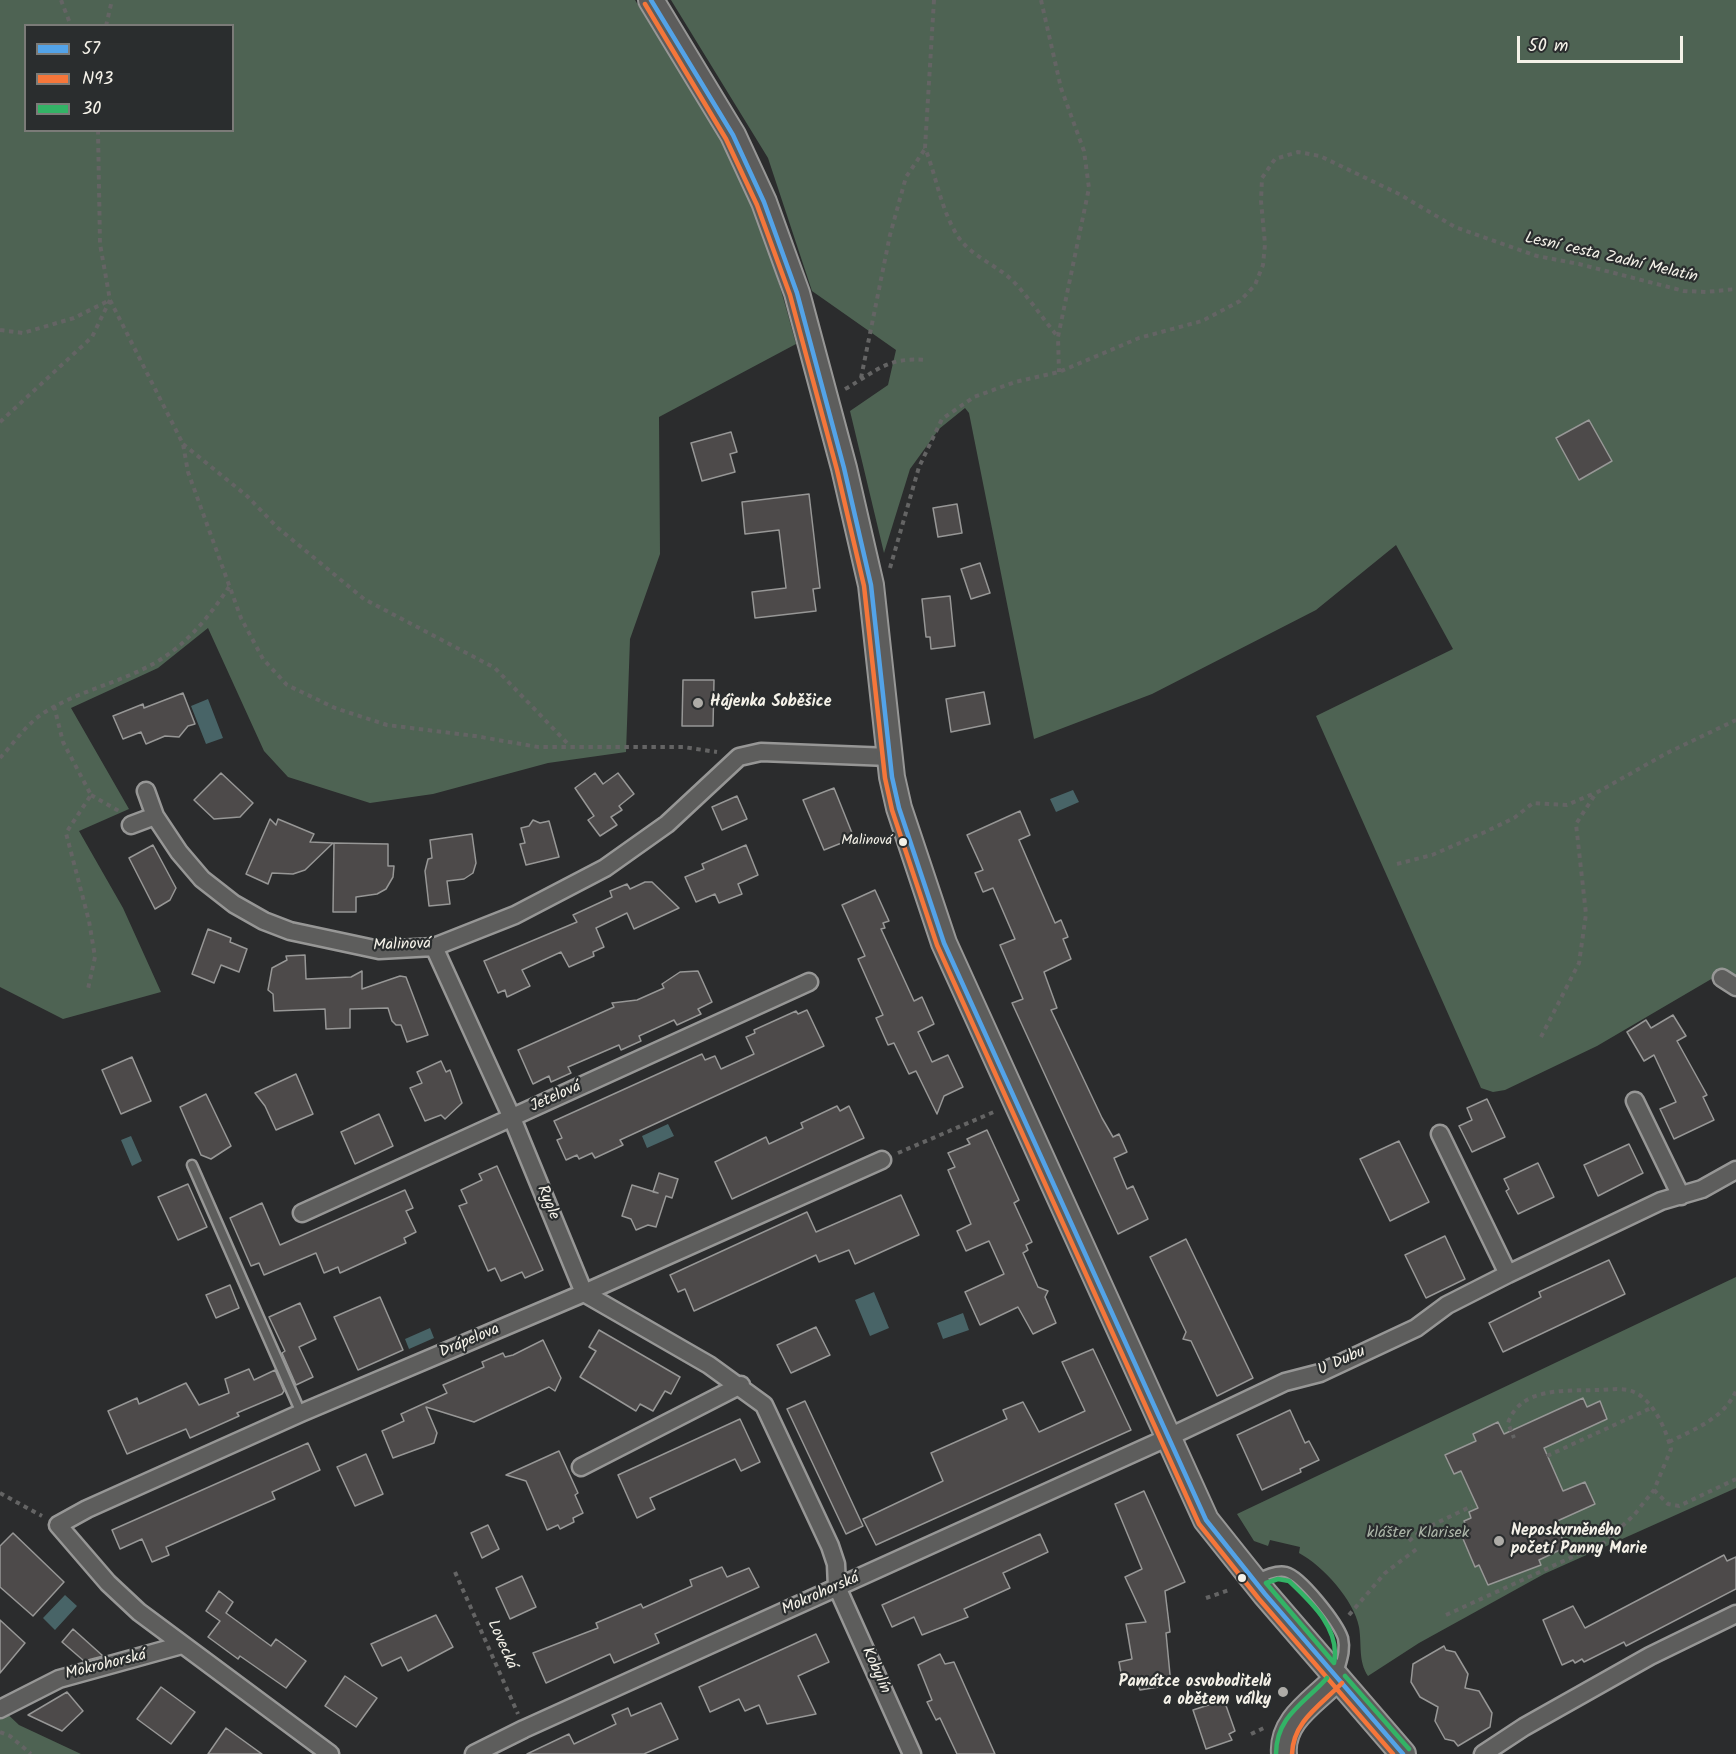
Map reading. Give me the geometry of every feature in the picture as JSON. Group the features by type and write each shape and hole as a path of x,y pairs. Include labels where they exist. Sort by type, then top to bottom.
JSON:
{"street":[{"path":"651,0 733,135 764,202 797,293 871,585 890,757 899,808 944,943 1206,1520 1250,1576 1403,1754"},
{"path":"739,757 761,752 890,757"},
{"name":"Malinová","path":"146,791 156,816 179,852 202,879 234,904 290,932 379,950 434,946 515,915 605,868 667,824 739,757"},
{"path":"131,825 156,816"},
{"name":"Rygle","path":"434,946 512,1118 584,1293"},
{"name":"Jetelová","path":"302,1213 809,982"},
{"path":"1635,1101 1681,1196"},
{"path":"1440,1134 1508,1274"},
{"name":"Drápelova","path":"58,1525 87,1509 301,1413 584,1293 882,1160"},
{"name":"U Dubu","path":"1169,1437 1285,1382 1320,1373 1416,1328 1447,1305 1508,1274 1661,1201 1702,1188 1736,1170"},
{"path":"584,1293 741,1385 764,1405 831,1546 836,1564 837,1587"},
{"path":"581,1467 741,1385"},
{"name":"Mokrohorská","path":"474,1754 524,1729 1169,1437"},
{"name":"Mokrohorská","path":"58,1525 122,1598 330,1754"},
{"name":"Kobylín","path":"837,1587 912,1754"},
{"path":"1483,1754 1524,1726 1650,1656 1736,1614"},
{"name":"Mokrohorská","path":"0,1709 58,1678 183,1645"},
{"path":"1284,1754 1284,1737 1289,1725 1337,1678"}],"lane":[{"path":"192,1165 301,1413"},
{"path":"1250,1576 1284,1571 1293,1574 1314,1596 1332,1618 1342,1637 1344,1651 1337,1678"}],"path":[{"path":"61,0 70,24"},
{"path":"106,24 112,0"},
{"path":"934,0 925,148 933,166 939,198 969,251 986,260 1014,282 1058,337"},
{"path":"1041,0 1061,88 1084,151 1089,188 1058,337 1059,372"},
{"path":"98,132 100,244 110,300 183,444 188,472 241,618 263,659 287,685 335,708 387,725 538,747 569,745 683,747 739,757"},
{"path":"861,378 895,216 906,177 925,148"},
{"name":"Lesní cesta Zadní Melatín","path":"871,585 891,567 919,467 942,419 974,397 1015,382 1059,372 1139,338 1202,321 1240,301 1255,285 1263,265 1265,244 1261,201 1262,178 1275,159 1298,152 1330,161 1398,194 1455,227 1536,256 1579,264 1684,291 1706,292 1736,289"},
{"path":"0,330 23,333 74,318 110,300"},
{"path":"0,422 92,337 110,300"},
{"path":"825,398 903,359 927,360"},
{"path":"183,444 247,496 278,528 364,600 495,668 569,745"},
{"path":"0,758 38,716 54,706 152,665 205,622 229,586"},
{"path":"54,706 63,742 91,795 116,808 131,825"},
{"path":"1397,864 1432,855 1485,832 1514,818 1533,803 1567,804 1596,793 1667,753 1736,720"},
{"path":"1541,1037 1579,963 1586,914 1576,824 1596,793"},
{"path":"88,989 95,957 89,921 66,833 91,795"},
{"path":"882,1160 1016,1103"},
{"path":"1446,1615 1605,1542 1634,1515 1654,1490 1671,1449 1658,1416 1651,1408 1634,1391 1617,1389 1542,1393 1523,1401 1512,1410 1508,1423 1514,1438"},
{"path":"1669,1442 1706,1424 1730,1405 1736,1391"},
{"path":"1547,1456 1651,1408"},
{"path":"1654,1490 1668,1504 1679,1506 1736,1479"},
{"path":"0,1493 58,1525"},
{"path":"1409,1541 1422,1530 1472,1506"},
{"path":"1349,1615 1385,1573 1418,1548"},
{"name":"Lovecká","path":"455,1572 524,1729"},
{"path":"1206,1598 1229,1590"},
{"path":"1251,1734 1267,1727"},
{"path":"0,1732 10,1736 31,1754"}],"green space":[{"path":"0,0 635,0 700,104 734,164 765,240 796,344 659,417 660,554 630,639 626,752 548,763 433,794 370,803 288,777 264,751 208,628 158,668 71,708 129,809 79,831 123,908 161,992 63,1019 0,987"},
{"path":"671,0 1736,0 1736,977 1725,971 1597,1046 1505,1090 1493,1092 1481,1088 1316,716 1453,649 1396,545 1316,610 1152,694 1034,739 969,413 965,408 939,429 910,469 884,553 850,411 888,385 896,350 812,291 768,158"},
{"name":"klášter Klarisek","path":"1736,1277 1736,1488 1544,1574 1419,1643 1368,1676 1362,1659 1356,1617 1336,1585 1318,1566 1299,1553 1300,1547 1270,1540 1268,1546 1254,1541 1237,1514"},
{"path":"0,1707 19,1725 81,1754 0,1754"}],"water":[{"path":"208,699 223,738 206,744 191,706"},
{"path":"1073,790 1079,802 1056,812 1050,799"},
{"path":"668,1124 674,1136 647,1148 642,1136"},
{"path":"131,1136 142,1161 132,1166 121,1140"},
{"path":"874,1292 889,1328 870,1336 855,1300"},
{"path":"963,1313 969,1330 943,1339 937,1323"},
{"path":"430,1328 434,1338 409,1349 405,1339"},
{"path":"65,1595 77,1606 55,1630 43,1618"}],"building":[{"path":"1589,420 1612,461 1579,480 1556,438"},
{"path":"731,432 737,452 730,454 735,472 702,481 691,443"},
{"path":"809,494 820,588 813,589 816,611 755,618 752,592 786,588 779,530 745,534 742,502"},
{"path":"957,504 962,533 938,537 933,508"},
{"path":"980,563 990,593 971,599 961,569"},
{"path":"950,596 955,646 931,649 930,637 926,637 922,599"},
{"name":"Hájenka Soběšice","path":"683,680 714,680 713,726 682,726"},
{"path":"984,692 990,724 951,732 946,699"},
{"path":"183,693 195,724 188,726 179,737 165,736 146,744 141,732 123,739 113,716 143,704 144,708"},
{"path":"221,773 253,803 240,817 214,819 194,800"},
{"path":"595,773 603,784 618,773 634,794 619,806 622,810 611,817 617,825 600,836 588,820 594,816 575,788"},
{"path":"834,788 854,838 824,850 803,800"},
{"path":"737,796 747,819 722,830 712,807"},
{"path":"1020,811 1030,835 1019,840 1055,923 1061,920 1068,937 1063,939 1071,959 1044,972 1057,1008 1051,1010 1102,1118 1113,1137 1119,1134 1127,1152 1114,1158 1127,1189 1133,1186 1148,1219 1118,1234 1012,1003 1023,999 1000,945 1015,939 993,888 983,892 975,873 983,870 967,835"},
{"path":"270,819 276,825 278,819 314,834 310,842 333,843 305,870 293,874 272,873 268,884 246,874"},
{"path":"533,820 540,823 549,821 559,857 526,865 520,844 525,843 521,828 529,826"},
{"path":"472,834 476,863 473,873 464,879 447,881 450,904 429,906 425,871 428,859 432,858 430,840"},
{"path":"334,843 388,844 388,866 394,866 393,877 386,889 377,894 356,897 356,912 333,912"},
{"path":"153,845 176,888 170,900 155,909 129,858"},
{"path":"746,845 758,875 738,884 742,894 719,903 715,894 696,902 685,877 704,869 702,864"},
{"path":"645,882 652,882 679,908 634,929 627,913 596,928 604,947 593,952 594,956 569,967 561,952 522,970 530,986 507,997 505,990 498,993 484,961 577,922 573,915 612,897 610,891 627,884 630,889"},
{"path":"875,890 889,921 883,923 885,928 881,929 914,1001 922,997 934,1024 918,1032 932,1062 948,1055 963,1087 944,1096 937,1114 916,1071 909,1074 894,1043 888,1045 876,1018 883,1015 858,959 865,956 842,905"},
{"path":"208,929 231,938 230,942 247,949 239,972 221,965 214,983 192,974"},
{"path":"305,955 306,979 351,977 362,971 362,989 400,976 406,977 428,1035 407,1042 401,1025 396,1025 392,1021 388,1008 350,1009 350,1028 326,1029 325,1009 274,1011 273,994 268,990 272,968 287,960 286,956"},
{"path":"698,971 712,1002 698,1009 701,1014 677,1025 674,1020 639,1036 641,1041 621,1050 619,1045 568,1067 571,1073 551,1082 549,1076 533,1084 518,1050 614,1007 612,1003 637,1000 664,988 662,984 680,972"},
{"path":"807,1010 824,1046 620,1140 623,1145 595,1158 592,1153 579,1159 577,1155 566,1160 557,1140 562,1138 554,1121 702,1054 705,1060 715,1056 721,1069 754,1054 746,1037 755,1033 754,1030 796,1011 798,1014"},
{"path":"1673,1015 1686,1036 1677,1041 1707,1095 1703,1097 1714,1120 1674,1139 1660,1109 1676,1102 1654,1055 1644,1061 1627,1032 1646,1020 1651,1028"},
{"path":"132,1057 151,1101 121,1114 102,1070"},
{"path":"441,1061 446,1072 450,1070 462,1103 445,1119 441,1115 425,1121 410,1088 422,1083 417,1072"},
{"path":"296,1074 313,1114 276,1130 265,1106 255,1093"},
{"path":"206,1094 231,1146 211,1159 201,1155 180,1107"},
{"path":"1487,1099 1505,1137 1472,1152 1459,1126 1472,1120 1467,1108"},
{"path":"837,1106 840,1111 849,1106 864,1138 732,1199 715,1162 766,1137 769,1144 803,1128 801,1123"},
{"path":"379,1114 393,1146 355,1164 341,1132"},
{"path":"987,1130 1019,1200 1014,1203 1032,1242 1026,1245 1028,1250 1023,1253 1038,1287 1048,1291 1045,1297 1056,1323 1033,1334 1018,1307 980,1325 965,1292 1004,1274 989,1241 966,1251 957,1231 971,1224 948,1170 955,1167 948,1153 970,1144 967,1139"},
{"path":"1399,1141 1429,1202 1390,1221 1360,1159"},
{"path":"1629,1144 1643,1173 1598,1196 1584,1165"},
{"path":"1538,1163 1554,1197 1518,1214 1506,1191 1509,1189 1504,1179"},
{"path":"497,1166 543,1270 525,1278 522,1272 501,1281 495,1268 488,1271 459,1206 467,1203 461,1190 482,1180 479,1174"},
{"path":"659,1173 678,1179 672,1198 666,1196 656,1227 648,1225 636,1230 631,1219 622,1216 632,1185 653,1192"},
{"path":"188,1184 207,1227 178,1240 158,1197"},
{"path":"405,1190 413,1208 406,1211 416,1232 404,1238 406,1243 340,1273 338,1267 324,1273 316,1253 264,1275 259,1263 251,1266 230,1218 262,1203 280,1245"},
{"path":"901,1195 919,1235 855,1264 849,1250 819,1262 816,1255 694,1311 685,1289 678,1292 670,1275 807,1212 816,1232"},
{"path":"1445,1236 1465,1279 1426,1298 1405,1255"},
{"path":"1186,1239 1253,1378 1217,1396 1191,1341 1183,1339 1186,1332 1150,1257"},
{"path":"1609,1260 1625,1294 1503,1352 1489,1323 1541,1297 1539,1292"},
{"path":"230,1285 239,1308 216,1318 206,1295"},
{"path":"380,1297 403,1350 358,1370 334,1317"},
{"path":"300,1303 316,1339 299,1347 313,1377 296,1385 282,1353 285,1351 269,1317"},
{"path":"816,1327 830,1355 791,1373 777,1345"},
{"path":"599,1330 680,1377 671,1394 665,1391 653,1411 640,1404 636,1411 580,1377 596,1351 589,1347"},
{"path":"543,1340 561,1378 555,1391 549,1387 474,1422 426,1407 437,1433 434,1443 393,1458 382,1431 404,1421 401,1414 447,1393 443,1385 484,1367 482,1362 503,1353 505,1357 513,1355"},
{"path":"1093,1349 1131,1430 876,1545 863,1519 943,1481 931,1453 1007,1419 1003,1410 1023,1402 1039,1432 1085,1411 1062,1362"},
{"path":"249,1369 254,1380 275,1370 284,1391 282,1394 237,1413 239,1416 190,1438 186,1429 127,1454 108,1411 137,1398 139,1404 186,1383 199,1405 229,1393 225,1379"},
{"path":"1583,1398 1587,1407 1600,1401 1607,1419 1544,1448 1563,1491 1585,1482 1595,1504 1555,1522 1566,1547 1539,1560 1541,1565 1488,1585 1479,1565 1475,1567 1461,1534 1468,1531 1464,1521 1471,1518 1469,1512 1478,1508 1461,1471 1454,1474 1445,1455 1476,1441 1473,1434 1498,1422 1504,1434"},
{"path":"805,1401 863,1526 846,1534 787,1409"},
{"path":"1290,1410 1305,1443 1309,1441 1319,1460 1300,1469 1301,1472 1262,1490 1237,1435"},
{"path":"740,1419 760,1462 741,1471 735,1459 650,1498 655,1509 637,1518 618,1475"},
{"path":"308,1443 320,1470 272,1492 275,1499 166,1547 169,1555 152,1562 142,1539 120,1549 112,1530"},
{"path":"559,1451 578,1493 575,1495 583,1513 573,1518 574,1522 560,1529 558,1525 547,1530 526,1481 506,1475"},
{"path":"366,1454 383,1494 355,1506 337,1467"},
{"path":"1144,1491 1185,1582 1165,1591 1170,1632 1166,1633 1171,1685 1140,1690 1134,1676 1122,1678 1119,1662 1132,1659 1126,1624 1146,1622 1125,1577 1142,1569 1115,1504"},
{"path":"488,1525 499,1549 482,1558 471,1533"},
{"path":"13,1533 64,1582 33,1616 0,1587 0,1546"},
{"path":"1040,1534 1048,1552 1003,1573 1010,1588 964,1609 968,1617 922,1635 914,1617 892,1627 882,1605"},
{"path":"1724,1555 1727,1561 1736,1557 1736,1589 1626,1646 1624,1642 1584,1662 1582,1659 1575,1663 1573,1660 1562,1665 1543,1620 1573,1606 1585,1628"},
{"path":"722,1567 727,1577 749,1568 759,1587 655,1634 659,1643 614,1663 610,1654 546,1683 533,1653 598,1628 596,1623 641,1604 643,1608 692,1586 690,1580"},
{"path":"522,1576 536,1607 510,1619 496,1588"},
{"path":"219,1591 233,1602 226,1613 271,1646 276,1639 306,1661 286,1688 240,1656 238,1659 208,1637 220,1621 206,1611"},
{"path":"436,1615 453,1647 408,1671 401,1657 382,1666 371,1644"},
{"path":"0,1620 25,1643 0,1673"},
{"path":"73,1629 103,1656 84,1661 62,1642"},
{"path":"816,1634 829,1662 798,1676 816,1714 767,1724 759,1705 745,1711 739,1699 710,1712 699,1687"},
{"path":"1444,1646 1446,1650 1455,1652 1468,1674 1465,1688 1479,1691 1492,1713 1490,1727 1458,1746 1454,1741 1445,1739 1435,1721 1438,1707 1420,1697 1411,1682 1413,1664"},
{"path":"940,1654 945,1664 954,1662 995,1754 957,1754 940,1718 936,1720 927,1702 932,1700 918,1665"},
{"path":"345,1676 377,1698 356,1727 325,1706"},
{"path":"161,1687 195,1712 171,1744 137,1719"},
{"path":"67,1692 83,1711 62,1731 28,1715"},
{"path":"1224,1700 1235,1731 1229,1734 1232,1740 1206,1749 1193,1710"},
{"path":"661,1703 678,1739 644,1754 527,1754 569,1734 574,1744 616,1724 612,1715 628,1708 631,1716"},
{"path":"226,1728 262,1754 208,1754"}],"transit line":[{"name":"57","path":"651,0 733,135 764,202 797,293 844,468 871,585 892,777 899,808 944,943 1206,1520 1265,1594 1403,1754"},
{"name":"N93","path":"645,4 726,139 757,205 790,295 837,470 864,586 885,778 892,810 937,945 1199,1524 1259,1599 1393,1754"},
{"name":"30","path":"1278,1579 1289,1581 1322,1617 1333,1639 1334,1663 1266,1583 1278,1579"},
{"name":"30","path":"1345,1676 1409,1749"},
{"name":"30","path":"1276,1754 1277,1741 1286,1720 1327,1678"},
{"name":"N93","path":"1292,1754 1297,1732 1303,1723 1317,1706 1342,1683"}],"place":[{"name":"Hájenka Soběšice","path":"698,703"},
{"name":"Malinová","path":"903,842"},
{"name":"Neposkvrněného početí Panny Marie","path":"1499,1541"},
{"name":"Památce osvoboditelů a obětem války","path":"1283,1692"}]}
